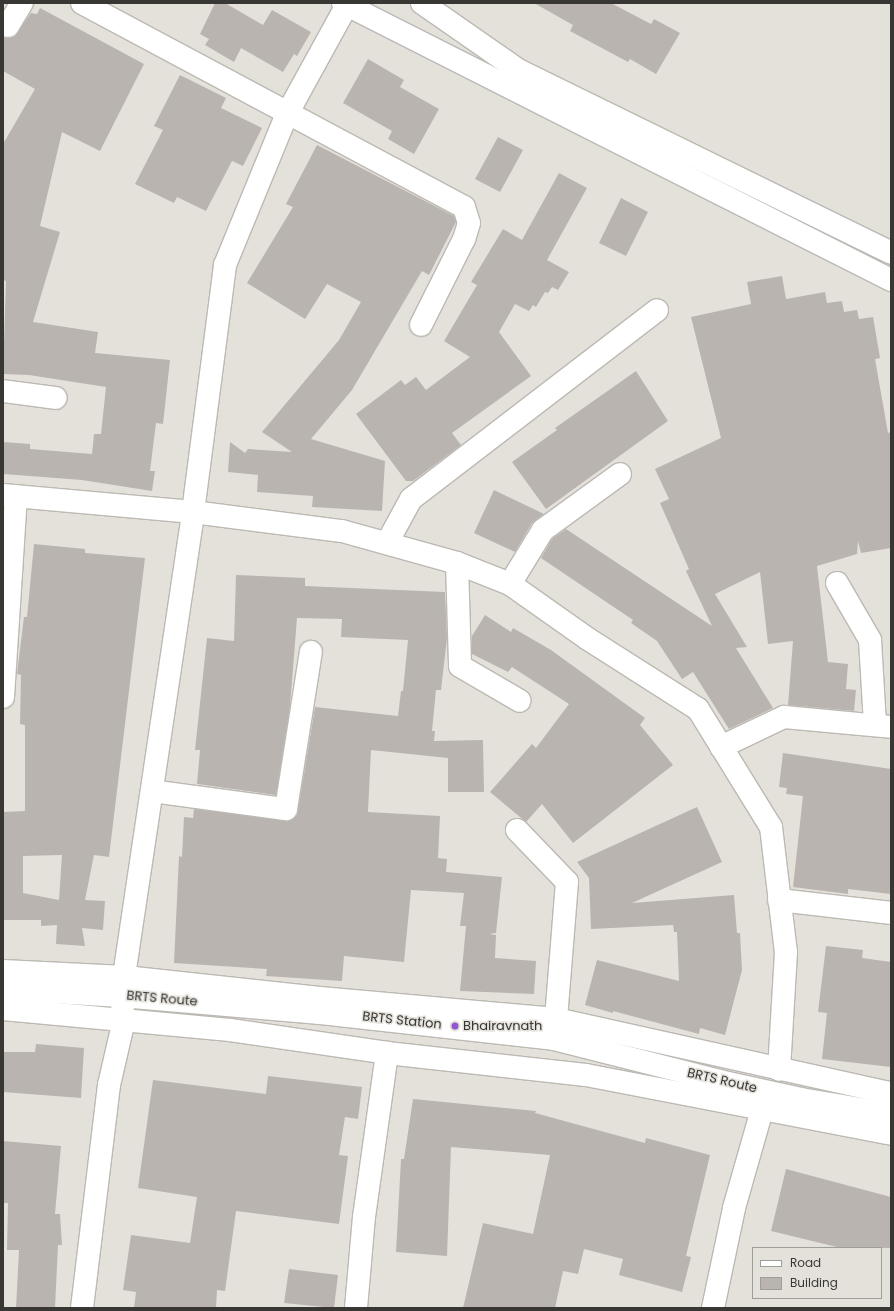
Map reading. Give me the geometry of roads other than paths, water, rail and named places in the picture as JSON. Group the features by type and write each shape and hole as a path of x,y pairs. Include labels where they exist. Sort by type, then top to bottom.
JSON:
{"street":[{"path":"8,26 22,3"},
{"path":"82,3 287,114 464,207 469,223 464,239 421,325"},
{"path":"422,3 520,71 891,253"},
{"path":"82,1308 110,1085 124,1020 123,986 193,512 225,265 287,114 346,4 891,280"},
{"path":"387,543 411,499 657,310"},
{"path":"3,392 56,398"},
{"path":"510,584 543,530 620,474"},
{"path":"3,697 9,496 193,512 342,531 457,562 510,584 588,639 698,709 770,827 786,952 779,1070"},
{"path":"457,562 460,666 520,701"},
{"path":"721,747 784,717 883,726 870,640 837,584"},
{"path":"152,791 286,810 311,652"},
{"path":"517,830 567,882 555,1029"},
{"path":"780,900 891,913"},
{"path":"3,971 123,986 320,998 555,1029 779,1070 891,1093"},
{"name":"BRTS Route","path":"3,989 123,986 320,1013"},
{"path":"3,1009 230,1030 387,1053 586,1075 891,1134"},
{"name":"BRTS Station","path":"320,1013 555,1029"},
{"name":"BRTS Route","path":"555,1029 728,1083 801,1099 891,1114"},
{"path":"356,1308 364,1217 387,1053"},
{"path":"713,1308 734,1208 762,1110"}],"place":[{"name":"Bhairavnath","path":"455,1026"}]}
